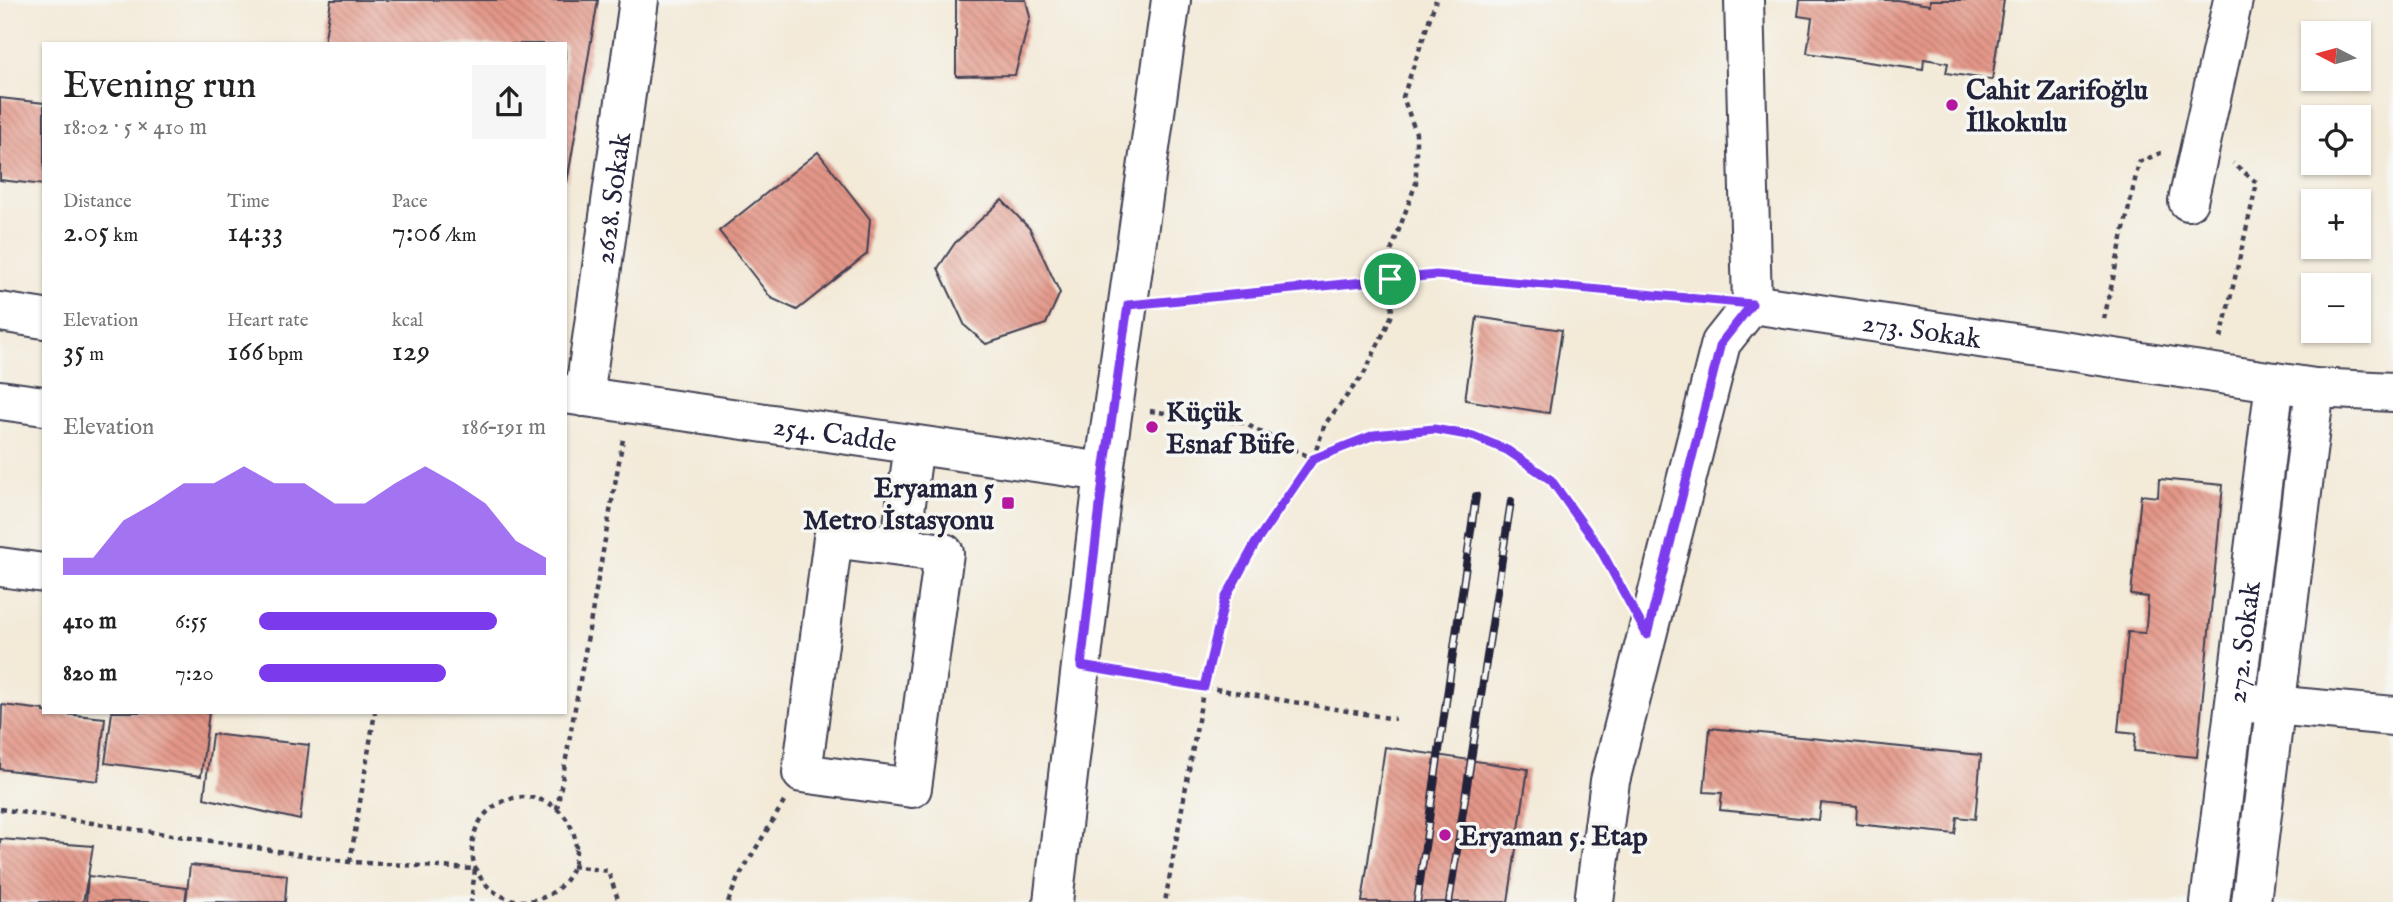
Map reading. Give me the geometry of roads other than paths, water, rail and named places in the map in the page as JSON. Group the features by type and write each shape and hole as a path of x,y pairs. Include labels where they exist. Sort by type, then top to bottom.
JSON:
{"street":[{"name":"2628. Sokak","path":"575,395 639,0"},
{"path":"1053,902 1104,472 1171,0"},
{"path":"1594,902 1610,781 1721,343 1752,304 1744,0"},
{"path":"2188,201 2233,0"},
{"name":"273. Sokak","path":"1752,304 2315,388 2393,392"},
{"path":"0,312 42,319"},
{"name":"272. Sokak","path":"2210,902 2275,382"},
{"name":"272. Sokak","path":"2251,902 2315,388"},
{"name":"254. Cadde","path":"575,395 1104,472"},
{"path":"0,400 42,406"},
{"path":"900,547 914,444"},
{"path":"833,538 900,547 944,553 912,788 802,773 833,538"},
{"path":"0,567 42,573"},
{"path":"2235,702 2393,716"}],"railway":[{"path":"1417,902 1476,496"},
{"path":"1449,902 1511,501"}],"place":[{"name":"Cahit Zarifoğlu İlkokulu","path":"1952,105"},
{"name":"Küçük Esnaf Büfe","path":"1152,427"},
{"name":"Eryaman 5 Metro İstasyonu","path":"1008,503"},
{"name":"Eryaman 5. Etap","path":"1445,835"}]}
